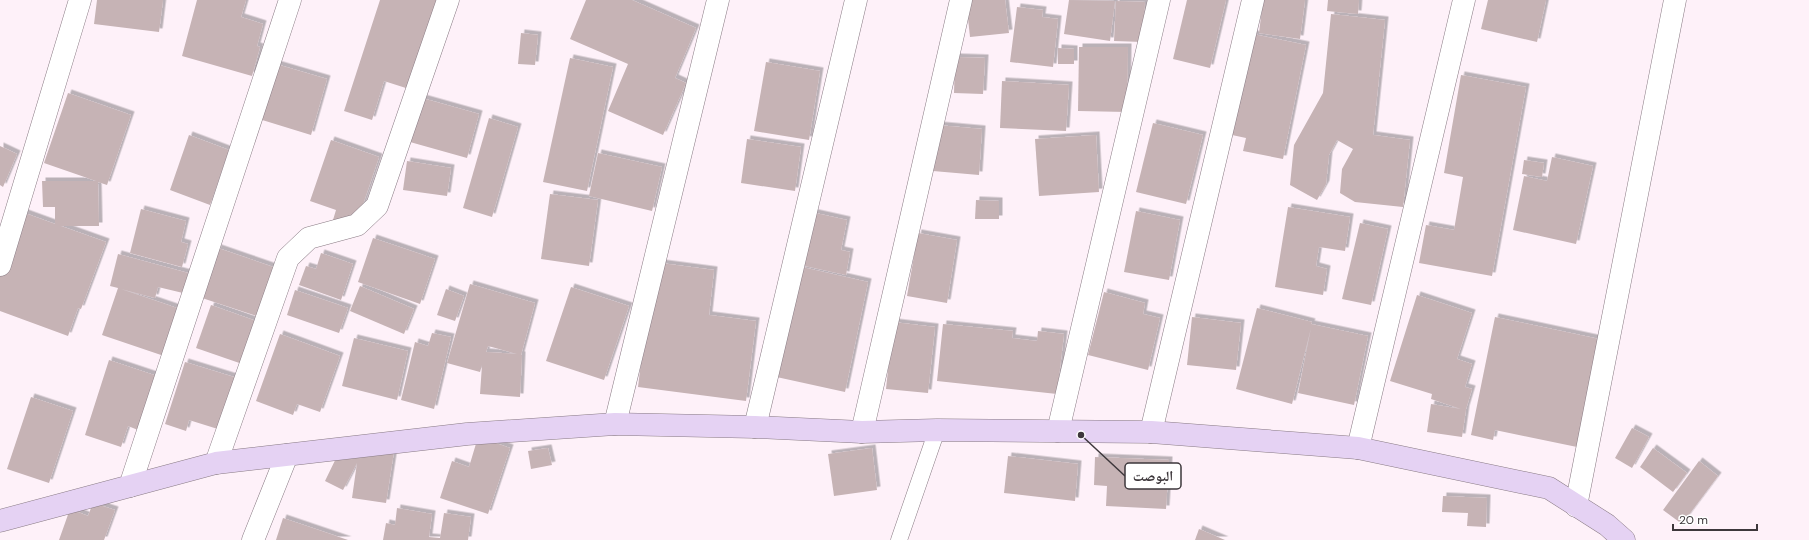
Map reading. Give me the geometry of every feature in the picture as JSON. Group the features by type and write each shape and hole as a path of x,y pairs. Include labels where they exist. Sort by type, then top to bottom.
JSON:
{"street":[{"path":"0,265 80,0"},
{"path":"130,486 290,0"},
{"path":"216,463 288,258 309,238 357,225 377,206 448,0"},
{"path":"615,424 718,0"},
{"path":"755,427 856,0"},
{"path":"862,432 961,0"},
{"path":"1058,431 1160,0"},
{"path":"1151,432 1253,0"},
{"path":"1358,448 1464,0"},
{"path":"1576,506 1674,0"},
{"path":"0,521 216,463 467,434 615,424 755,427 862,432 937,430 1151,432 1358,448 1549,488 1607,525 1624,540"},
{"path":"253,540 287,455"}],"lane":[{"path":"899,540 937,430"}],"building":[{"path":"97,0 163,0 159,32 94,24"},
{"path":"197,0 246,0 241,17 263,24 257,46 260,47 252,76 182,56"},
{"path":"380,0 438,0 409,89 384,81 372,120 344,111"},
{"path":"586,0 632,0 696,28 675,78 686,83 663,135 608,111 628,64 570,39"},
{"path":"966,0 1005,0 1009,33 970,37"},
{"path":"1069,0 1115,1 1110,41 1064,34"},
{"path":"1187,0 1226,0 1210,68 1173,59"},
{"path":"1263,0 1305,0 1300,39 1259,33"},
{"path":"1328,0 1359,0 1358,14 1327,11"},
{"path":"1488,0 1546,0 1537,42 1481,29"},
{"path":"1116,1 1145,2 1143,42 1114,41"},
{"path":"1017,7 1043,10 1042,17 1058,19 1053,67 1010,62"},
{"path":"1331,14 1385,20 1373,135 1410,140 1403,207 1355,202 1340,193 1342,169 1353,149 1337,140 1329,155 1326,184 1317,200 1290,185 1294,145 1323,93"},
{"path":"521,33 538,35 535,65 518,64"},
{"path":"1253,34 1306,45 1283,159 1243,151 1246,138 1232,135"},
{"path":"1079,47 1128,47 1127,112 1078,111"},
{"path":"1058,48 1074,49 1074,64 1058,64"},
{"path":"955,57 985,58 983,94 954,93"},
{"path":"570,58 613,67 587,191 543,182"},
{"path":"766,62 820,71 809,140 754,131"},
{"path":"276,64 327,79 311,135 259,119"},
{"path":"1461,75 1526,87 1492,276 1419,263 1426,225 1454,230 1463,177 1444,173"},
{"path":"1002,81 1069,85 1066,131 1000,128"},
{"path":"68,93 131,115 107,185 98,182 99,226 61,226 106,242 81,309 78,308 68,336 0,311 0,273 22,212 55,224 55,207 43,207 42,181 96,181 44,163"},
{"path":"422,98 479,114 467,158 410,142"},
{"path":"489,118 518,127 492,217 463,208"},
{"path":"1153,123 1203,135 1186,204 1136,192"},
{"path":"937,125 982,129 979,175 933,171"},
{"path":"189,135 229,150 210,205 170,190"},
{"path":"1096,135 1099,192 1039,196 1035,139"},
{"path":"747,139 801,147 795,191 741,183"},
{"path":"331,140 379,157 355,228 333,220 336,210 310,201"},
{"path":"0,146 17,154 3,187 0,185"},
{"path":"598,153 662,167 652,211 589,196"},
{"path":"1552,157 1593,166 1576,244 1513,230 1524,176 1547,181"},
{"path":"1524,160 1544,163 1542,177 1522,174"},
{"path":"407,161 451,168 447,196 403,190"},
{"path":"550,194 598,200 589,266 541,259"},
{"path":"976,200 999,201 999,219 975,219"},
{"path":"1288,207 1350,217 1345,251 1319,247 1316,266 1327,269 1323,295 1275,287"},
{"path":"141,209 186,221 181,242 188,244 182,267 130,253"},
{"path":"1136,211 1180,220 1169,280 1124,272"},
{"path":"811,212 847,220 841,250 850,252 846,275 796,264"},
{"path":"1360,223 1388,229 1371,305 1342,299"},
{"path":"918,233 957,240 947,303 907,296"},
{"path":"373,238 435,259 420,304 358,282"},
{"path":"218,248 276,268 260,317 202,298"},
{"path":"321,253 353,264 341,300 299,285 306,266 316,269"},
{"path":"118,254 188,273 183,293 158,287 155,298 121,289 180,309 164,356 102,335 118,288 110,286"},
{"path":"653,262 714,270 709,315 756,321 746,401 638,387"},
{"path":"802,267 868,282 845,392 772,376"},
{"path":"470,284 535,303 521,355 520,397 480,394 482,365 480,372 447,363","holes":["488,346 517,354 486,352"]},
{"path":"360,286 414,309 404,334 350,311"},
{"path":"571,287 629,306 604,380 546,361"},
{"path":"446,289 464,296 455,321 437,315"},
{"path":"295,290 348,308 339,333 287,315"},
{"path":"1104,292 1145,303 1143,314 1160,318 1148,370 1088,355"},
{"path":"1417,295 1472,313 1457,359 1472,364 1465,387 1472,389 1466,409 1462,437 1427,432 1431,404 1461,409 1431,399 1432,394 1390,381"},
{"path":"211,305 262,323 248,366 196,348"},
{"path":"1257,308 1312,322 1311,324 1368,336 1354,405 1298,393 1311,328 1292,404 1236,389"},
{"path":"1192,317 1241,323 1236,370 1187,365"},
{"path":"1495,317 1599,339 1577,447 1495,430 1493,440 1471,435"},
{"path":"893,322 935,327 928,393 886,389"},
{"path":"943,324 1013,331 1012,338 1037,341 1038,331 1064,334 1057,394 937,381"},
{"path":"432,333 451,337 434,409 401,400 415,342 428,346"},
{"path":"280,334 340,356 320,412 297,404 293,415 256,401"},
{"path":"354,338 408,351 397,400 342,386"},
{"path":"109,360 160,377 143,432 128,426 121,447 85,435"},
{"path":"185,362 237,378 221,430 189,420 186,431 165,424"},
{"path":"31,397 73,411 49,483 7,469"},
{"path":"1632,428 1649,437 1632,468 1615,458"},
{"path":"478,437 510,448 488,514 440,498 452,461 469,467"},
{"path":"395,445 386,503 352,498 357,463 343,490 325,481 341,448"},
{"path":"548,448 552,465 531,469 528,451"},
{"path":"872,448 877,490 834,496 828,454"},
{"path":"1653,448 1687,473 1673,492 1640,467"},
{"path":"1008,456 1078,464 1075,501 1004,493"},
{"path":"1095,457 1169,460 1166,509 1106,506 1107,486 1094,485"},
{"path":"1699,461 1718,476 1682,524 1663,510"},
{"path":"1443,496 1487,498 1486,527 1467,526 1468,513 1442,512"},
{"path":"93,503 115,510 104,540 59,540 70,509 88,516"},
{"path":"397,508 432,514 429,537 440,538 444,513 471,517 468,540 383,540 386,523 395,525"},
{"path":"283,518 348,540 276,540"},
{"path":"1199,529 1225,540 1195,540"}],"place":[{"name":"البوصت","path":"1081,435"}]}
